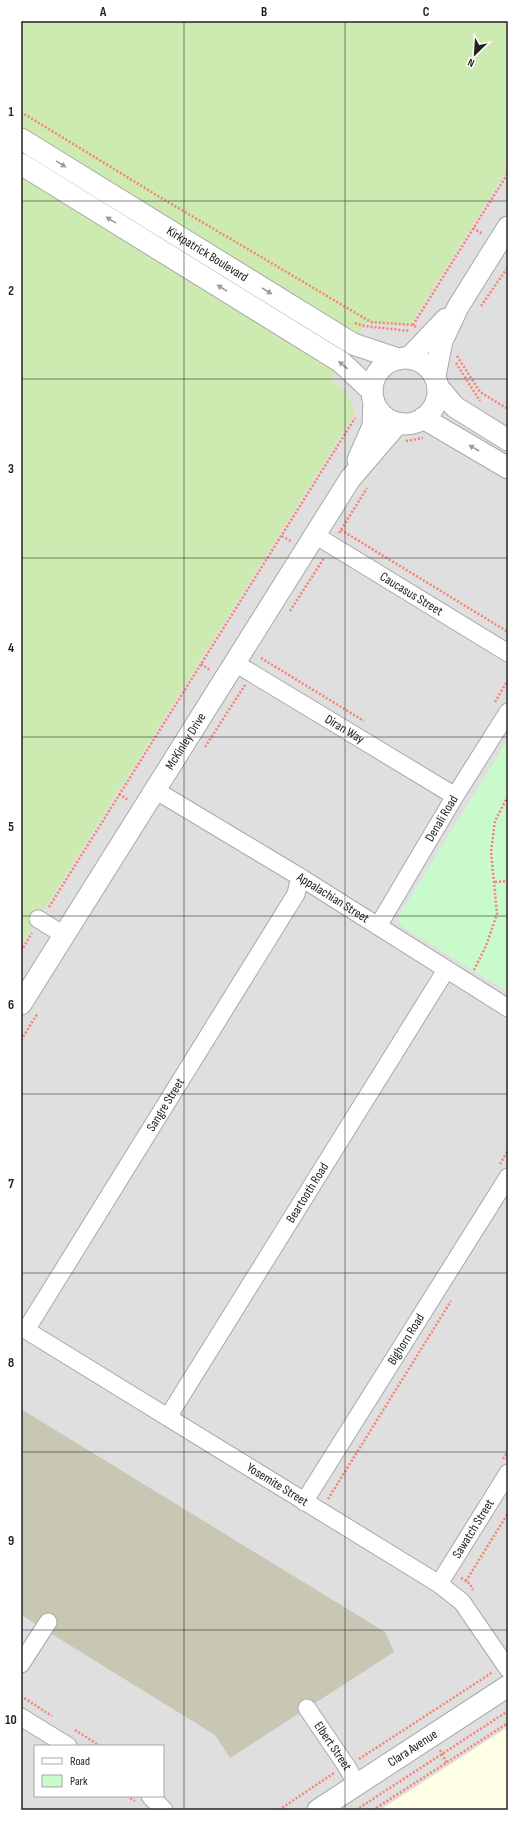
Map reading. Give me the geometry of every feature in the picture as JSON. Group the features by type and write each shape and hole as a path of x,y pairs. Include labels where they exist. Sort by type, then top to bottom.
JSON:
{"street":[{"name":"Kirkpatrick Boulevard","path":"21,139 353,344 403,358"},
{"name":"Kirkpatrick Boulevard","path":"21,164 341,362 369,402"},
{"path":"508,228 458,307 430,338 403,358 387,363 379,371 374,380 369,402 400,432 408,424 424,428 508,468"},
{"path":"424,428 428,415 434,407 438,397 430,338"},
{"path":"403,358 419,361 428,367 454,407 508,440"},
{"name":"McKinley Drive","path":"359,483 373,426 369,402"},
{"name":"McKinley Drive","path":"21,1004 155,790 243,668 359,483 400,432"},
{"name":"Caucasus Street","path":"324,540 508,653"},
{"name":"Diran Way","path":"243,668 455,796"},
{"name":"Denali Road","path":"378,926 455,796 508,712"},
{"name":"Appalachian Street","path":"155,790 300,877 508,1008"},
{"name":"Sangre Street","path":"23,1328 296,894 300,877"},
{"path":"40,919 64,935"},
{"name":"Beartooth Road","path":"168,1417 446,970"},
{"name":"Bighorn Road","path":"304,1502 508,1177"},
{"name":"Yosemite Street","path":"23,1328 439,1584 462,1602 502,1669"},
{"name":"Sawatch Street","path":"439,1584 508,1473"},
{"path":"21,1664 48,1622"},
{"name":"Clara Avenue","path":"318,1810 352,1776 508,1686"},
{"name":"Elbert Street","path":"307,1708 352,1776"},
{"path":"21,1717 66,1745"},
{"path":"151,1797 164,1810"}],"path":[{"path":"21,112 158,196 371,322 430,338 452,358 481,404"},
{"path":"430,338 508,173"},
{"path":"350,321 364,326 410,331 430,338 452,349 480,392 508,409"},
{"path":"21,952 40,919 369,402"},
{"path":"400,432 424,428"},
{"path":"286,618 324,540 341,530 359,483"},
{"path":"341,530 508,632"},
{"path":"204,747 243,668 261,658 265,651"},
{"path":"261,658 369,724"},
{"path":"467,982 486,946 497,914 491,852 496,821 508,796"},
{"path":"495,882 508,881"},
{"path":"21,1040 42,1007"},
{"path":"328,1499 454,1296"},
{"path":"466,1581 508,1513"},
{"path":"487,1666 502,1669"},
{"path":"279,1810 332,1774 352,1776 502,1669"},
{"path":"356,1810 508,1712"},
{"path":"373,1810 508,1724"}],"shaded area":[{"path":"21,21 508,21 508,1810 21,1810"},
{"path":"21,1409 385,1632 394,1652 230,1758 215,1735 21,1615"},
{"path":"508,1727 508,1810 380,1810"}],"green space":[{"path":"21,21 508,21 508,168 410,325 366,322 330,380 345,389 355,413 21,946"},
{"path":"508,739 508,992 401,926 398,917"}]}
